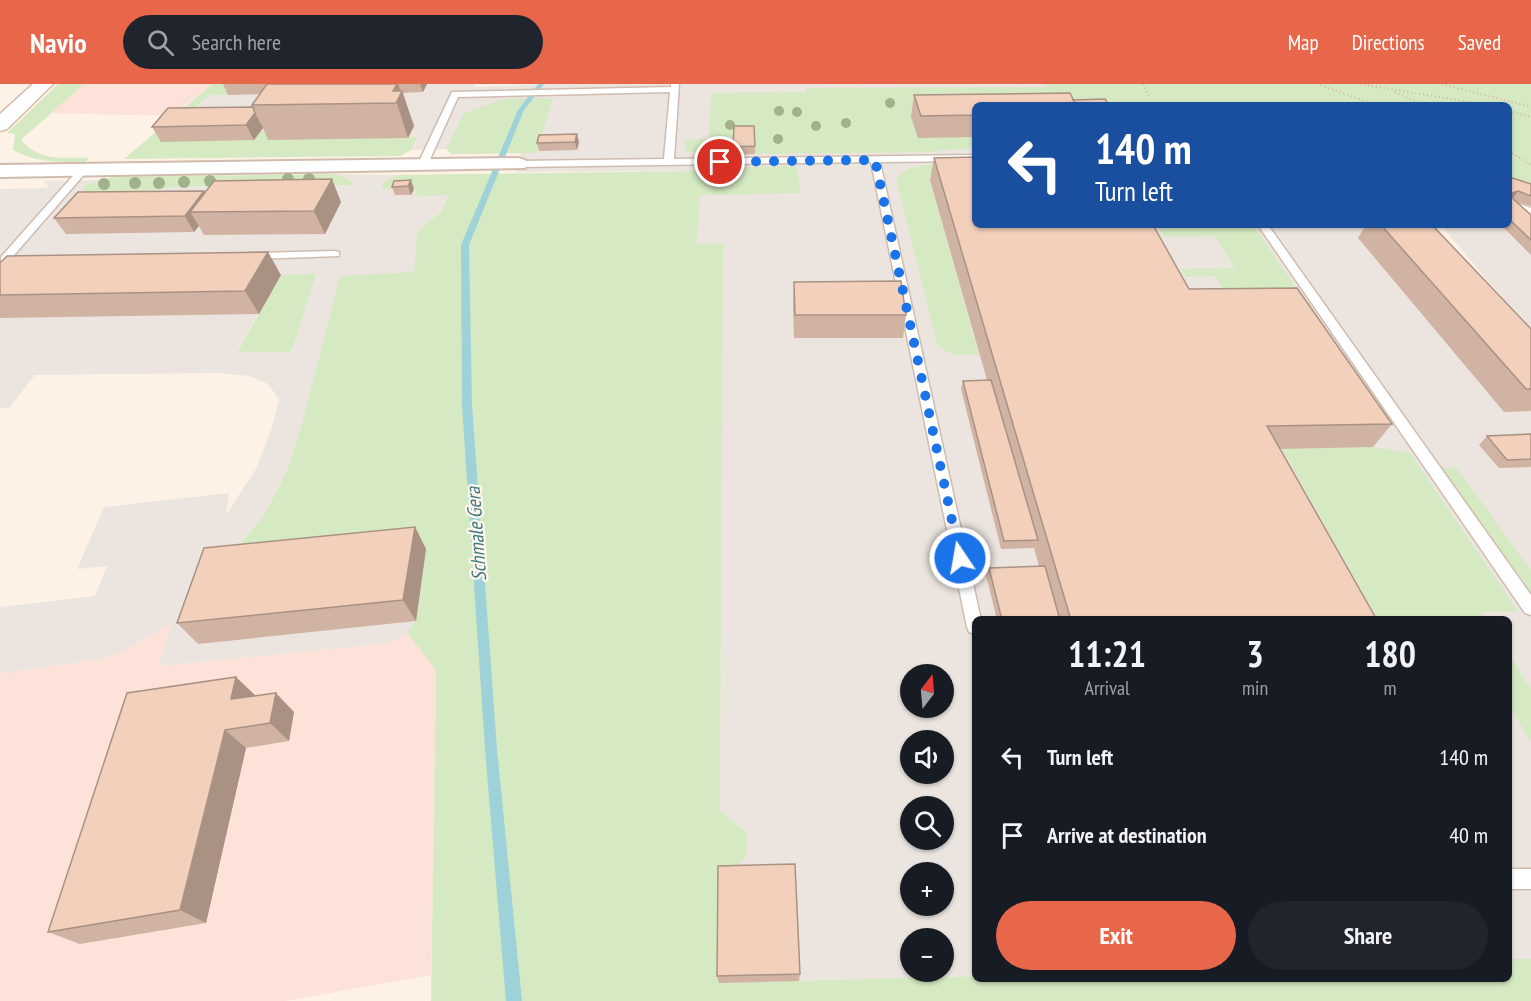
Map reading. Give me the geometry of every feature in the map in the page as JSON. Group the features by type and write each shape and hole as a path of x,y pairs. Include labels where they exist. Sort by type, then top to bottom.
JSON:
{"street":[{"path":"0,124 44,84"},
{"path":"0,171 518,164"}],"lane":[{"path":"422,166 455,94 675,86 669,163"},
{"path":"518,164 972,158"},
{"path":"875,160 973,616"},
{"path":"17,259 5,259 83,170"},
{"path":"1531,211 1517,206 1531,219"},
{"path":"1265,228 1531,608"},
{"path":"241,256 335,254"},
{"path":"1512,879 1531,879"}],"path":[{"path":"1143,84 1149,98"},
{"path":"1317,84 1368,102"},
{"path":"1360,84 1469,102"},
{"path":"1377,84 1417,102"},
{"path":"1442,84 1512,102"},
{"path":"1512,102 1531,107"},
{"path":"1512,112 1531,117"},
{"path":"1512,153 1531,165"}],"shaded area":[{"path":"84,84 212,84 172,116 51,113"},
{"path":"237,84 475,84 475,87 550,84 1045,84 1053,102 972,102 972,228 1422,228 1531,375 1531,959 1512,959 1512,616 972,616 972,976 954,977 954,928 900,928 900,978 719,983 723,244 697,244 700,171 516,172 521,153 452,154 446,149 411,150 417,137 260,131 254,140 176,123 210,95 228,95"},
{"path":"335,174 398,175 383,183 418,188 415,196 448,194 441,212 417,231 414,272 303,420 287,471 263,517 227,560 426,549 416,621 407,633 389,643 159,666 171,623 127,650 103,659 0,673 0,607 95,596 107,566 77,569 104,507 229,493 226,515 256,469 272,428 279,399 268,384 249,376 220,373 35,375 9,408 0,408 0,189 50,188 43,181 100,180 86,185 151,191 179,186 349,179","holes":["280,275 316,275 237,352"]},
{"path":"1512,188 1531,194 1531,332 1444,228 1512,228"},
{"path":"172,623 160,666 389,643 407,633 436,670 431,975 285,1001 0,1001 0,673 103,659 127,650"}],"green space":[{"path":"58,84 84,84 21,140 36,152 44,155 60,158 89,158 85,162 48,161 30,157 13,150 15,134 7,133"},
{"path":"212,84 237,84 228,95 210,95 176,123 260,131 417,137 411,150 400,156 124,159"},
{"path":"1045,84 1531,84 1531,194 1512,188 1512,102 972,102 972,149 934,152 755,154 754,134 734,147 701,147 697,152 686,152 684,140 709,139 711,93 806,92 806,88 1046,87"},
{"path":"553,98 536,153 452,154 446,149 464,113 504,99"},
{"path":"972,164 930,181 979,355 951,353 937,344 896,179 903,172 921,165"},
{"path":"797,166 800,193 700,195 697,244 723,243 720,811 747,833 746,857 723,877 719,983 900,978 900,982 954,982 954,977 972,976 972,982 1512,982 1512,959 1531,959 1531,1001 431,1001 436,670 407,633 416,620 426,550 227,560 263,517 287,471 303,420 340,276 414,272 417,231 441,212 448,195 415,196 417,188 381,189 383,183 398,175 700,171 700,168"},
{"path":"335,174 349,179 355,185 179,186 151,191 83,191 85,185 113,177"},
{"path":"1160,228 1255,228 1337,347 1236,311 1215,276 1185,277 1180,269 1235,268 1215,236 1164,237"},
{"path":"316,274 293,347 289,352 237,352 281,275"},
{"path":"1373,447 1410,453 1518,611 1482,612 1484,616 1376,616 1282,449"},
{"path":"1456,467 1531,570 1531,598 1439,468"},
{"path":"1512,660 1531,689 1531,742 1512,711"}],"building":[{"path":"267,84 397,84 393,91 402,91 396,103 252,105"},
{"path":"1070,93 1074,102 972,102 972,115 921,116 914,95"},
{"path":"1105,99 1107,102 1074,102 1073,100"},
{"path":"253,107 255,113 246,125 152,127 168,108"},
{"path":"734,126 754,126 755,146 733,147"},
{"path":"577,134 575,142 537,143 539,135"},
{"path":"972,157 972,228 1155,228 1189,289 1297,288 1392,424 1267,426 1375,616 1070,616 934,158"},
{"path":"1512,178 1531,184 1531,196 1518,191 1512,193"},
{"path":"332,179 314,211 190,212 214,181"},
{"path":"411,180 408,186 392,187 394,181"},
{"path":"204,191 185,216 54,218 78,192"},
{"path":"1512,198 1531,215 1531,240 1512,222"},
{"path":"1384,228 1435,228 1531,329 1531,389 1526,389"},
{"path":"268,252 245,291 0,295 0,263 7,256"},
{"path":"901,281 906,315 795,315 794,282"},
{"path":"991,380 1038,540 1004,541 963,381"},
{"path":"1531,434 1531,459 1507,460 1487,436"},
{"path":"415,527 403,600 177,623 204,548"},
{"path":"1045,566 1059,616 1001,616 989,568"},
{"path":"236,677 231,699 276,693 270,723 225,730 180,910 48,932 127,693"},
{"path":"795,864 800,974 717,976 718,866"}],"waterway":[{"name":"Schmale Gera","path":"514,1001 491,749 467,405 465,245 521,110 541,84"}],"route":[{"path":"720,162 875,160 960,558"}]}
